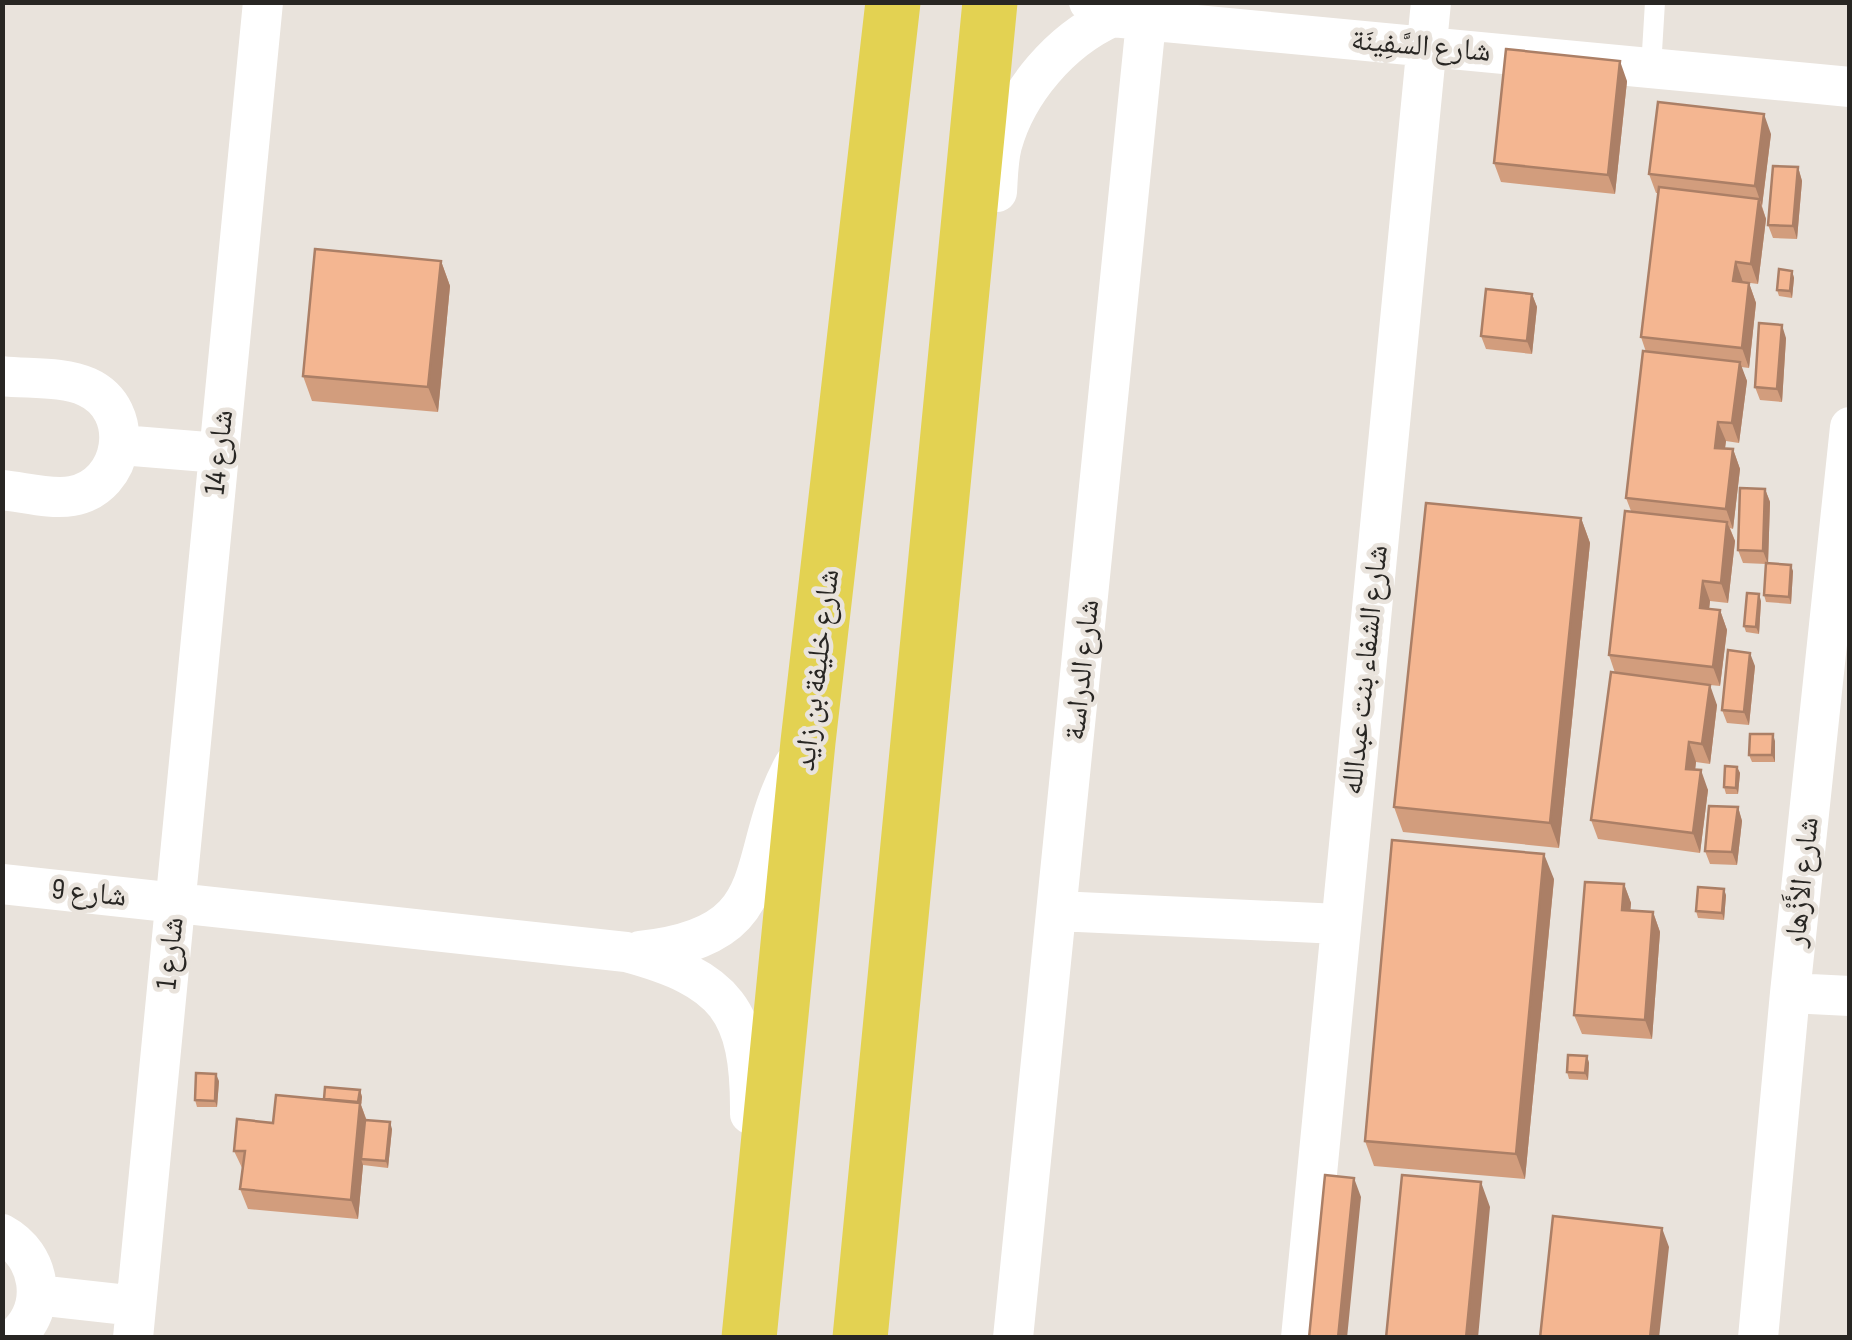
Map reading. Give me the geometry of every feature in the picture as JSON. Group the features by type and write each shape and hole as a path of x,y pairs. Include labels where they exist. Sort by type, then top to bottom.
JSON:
{"highway":[{"name":"شارع خليفة بن زايد","path":"749,1338 808,742 893,2"},
{"path":"860,1338 990,2"}],"street":[{"name":"شارع 14","path":"175,901 262,2"},
{"name":"شارع الشفاء بنت عبدالله","path":"1302,1338 1431,2"},
{"path":"962,274 978,263 991,241 1002,147 1020,106 1067,43 1124,11"},
{"name":"شارع السَّفِينَة","path":"1124,11 1427,47 1850,87"},
{"name":"شارع الدراسة","path":"1014,1338 1057,911 1124,11"},
{"path":"2,376 86,387 106,402 118,423 120,445 111,472 93,489 70,497 2,490"},
{"name":"شارع الأَزْهار","path":"1758,1338 1850,426"},
{"path":"120,445 219,454"},
{"name":"شارع 1","path":"626,952 690,943 718,927 743,905 762,866 783,785 808,742"},
{"name":"شارع 9","path":"2,884 175,901"},
{"name":"شارع 1","path":"134,1322 175,901 626,952 672,964 692,974 712,988 740,1026 748,1048 749,1173 759,1237"},
{"path":"1057,911 1339,924"},
{"path":"1790,992 1850,996"},
{"path":"2,1234 16,1241 31,1260 38,1295 23,1330 14,1338"},
{"path":"38,1295 134,1322"}],"lane":[{"path":"1651,68 1655,2"}],"building":[{"path":"1506,49 1620,61 1608,175 1494,163"},
{"path":"1658,102 1764,114 1755,186 1649,174"},
{"path":"1773,166 1798,167 1793,226 1768,225"},
{"path":"1659,187 1759,199 1751,264 1736,262 1733,281 1749,283 1742,348 1641,337"},
{"path":"315,249 441,261 428,387 303,376"},
{"path":"1779,269 1792,271 1790,291 1777,290"},
{"path":"1486,289 1532,294 1527,341 1481,336"},
{"path":"1759,323 1782,325 1777,389 1755,387"},
{"path":"1643,351 1740,362 1732,423 1718,422 1715,448 1733,449 1726,509 1626,498"},
{"path":"1740,488 1765,489 1763,551 1738,550"},
{"path":"1426,503 1581,518 1550,823 1394,807"},
{"path":"1625,511 1727,522 1721,583 1703,581 1700,608 1720,610 1713,667 1609,655"},
{"path":"1766,563 1791,565 1789,597 1764,595"},
{"path":"1747,593 1759,594 1756,627 1744,626"},
{"path":"1728,650 1750,653 1744,712 1722,710"},
{"path":"1611,672 1710,685 1702,744 1689,742 1686,769 1701,770 1693,833 1591,820"},
{"path":"1750,734 1773,734 1772,755 1749,755"},
{"path":"1725,766 1737,767 1736,788 1724,787"},
{"path":"1709,806 1738,807 1732,852 1705,851"},
{"path":"1392,840 1544,854 1516,1154 1365,1141"},
{"path":"1585,882 1624,884 1622,910 1653,912 1645,1020 1574,1015"},
{"path":"1698,887 1724,889 1722,913 1696,911"},
{"path":"1568,1055 1587,1056 1585,1073 1567,1072"},
{"path":"196,1073 216,1074 215,1101 195,1100"},
{"path":"325,1087 360,1090 358,1102 324,1099"},
{"path":"276,1095 360,1103 351,1200 240,1189 245,1151 234,1151 237,1119 273,1123"},
{"path":"365,1120 390,1122 386,1161 361,1159"},
{"path":"1325,1175 1354,1178 1338,1338 1309,1338"},
{"path":"1402,1175 1481,1182 1466,1338 1386,1338"},
{"path":"1553,1216 1662,1228 1650,1338 1540,1338"}]}
